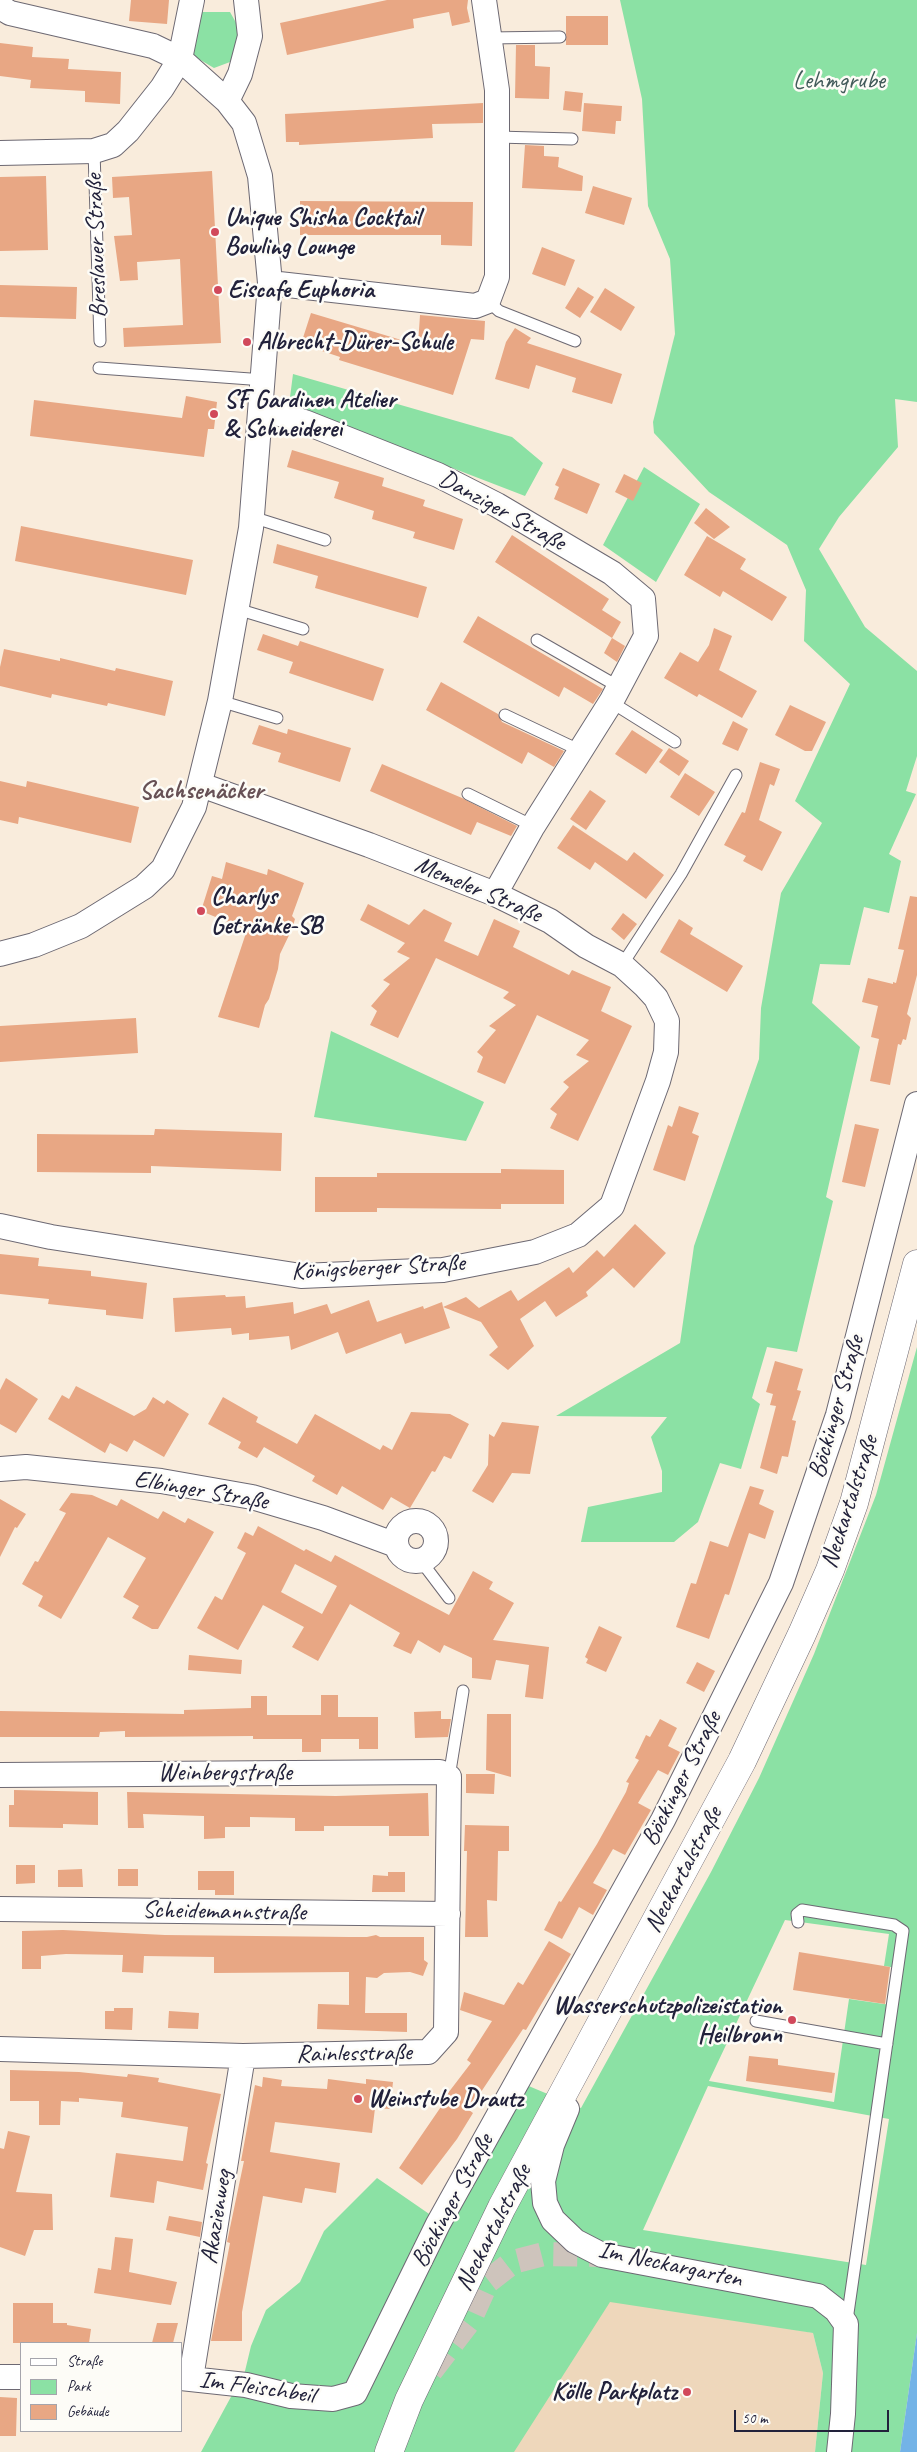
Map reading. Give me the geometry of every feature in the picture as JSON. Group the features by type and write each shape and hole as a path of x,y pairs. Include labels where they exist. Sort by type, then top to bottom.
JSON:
{"main road":[{"name":"Neckartalstraße","path":"388,2452 409,2400 502,2208 742,1761 830,1570 854,1503 917,1264"}],"street":[{"path":"180,59 192,0"},
{"path":"221,96 240,74 250,36 246,0"},
{"path":"270,283 476,306 488,300 497,277 497,90 484,0"},
{"path":"0,8 10,13 153,46 180,59 221,96 244,123 260,176 270,283 262,408 252,517 220,701 201,785 194,807 162,869 144,887 81,926 34,945 0,954"},
{"name":"Breslauer Straße","path":"0,153 94,152 113,145 128,131 162,88 180,59"},
{"name":"Danziger Straße","path":"262,408 307,423 438,475 497,505 612,573 643,599 646,636 615,695 533,826 495,894"},
{"name":"Memeler Straße","path":"201,785 369,845 495,894 550,921 586,946 622,965 656,998 667,1021 666,1052 658,1081"},
{"name":"Königsberger Straße","path":"0,1226 60,1238 302,1276 443,1270 535,1252 578,1235 612,1206 658,1081"},
{"name":"Böckinger Straße","path":"333,2399 355,2393 438,2224 663,1820 781,1583 838,1415 917,1104"},
{"name":"Elbinger Straße","path":"0,1469 26,1467 142,1479 252,1497 322,1518 396,1545 405,1558 421,1561"},
{"path":"396,1545 397,1535 402,1527 411,1522 421,1522 428,1525 434,1532 437,1541 431,1555 421,1561"},
{"name":"Weinbergstraße","path":"0,1775 440,1772 450,1777"},
{"name":"Rainlesstraße","path":"0,2049 243,2056 428,2052 446,2032 450,1777"},
{"name":"Scheidemannstraße","path":"0,1909 448,1914"},
{"name":"Im Neckargarten","path":"607,2015 591,2059 552,2145 543,2180 545,2203 553,2220 576,2241 602,2255 818,2296 836,2310 846,2324"},
{"name":"Akazienweg","path":"186,2378 243,2056"},
{"path":"839,2452 843,2414 846,2324"},
{"path":"0,2377 20,2377"},
{"name":"Im Fleischbeil","path":"186,2378 246,2386 291,2396 333,2399"}],"lane":[{"path":"489,38 560,37"},
{"path":"496,137 572,139"},
{"name":"Breslauer Straße","path":"94,152 100,341"},
{"path":"488,300 499,310 575,340"},
{"path":"99,368 264,380"},
{"path":"252,517 326,540"},
{"path":"237,609 303,629"},
{"path":"537,640 615,695 675,742"},
{"path":"220,701 277,718"},
{"path":"505,715 581,752"},
{"path":"622,965 681,874 736,775"},
{"path":"468,794 533,826"},
{"path":"421,1561 449,1598"},
{"name":"Rainlesstraße","path":"450,1777 463,1691"},
{"path":"798,1922 797,1914 802,1910 894,1925 903,1931 846,2324"},
{"path":"756,2022 887,2044"}],"shaded area":[{"name":"Kölle Parkplatz","path":"536,2281 813,2333 823,2373 815,2452 440,2452"}],"green space":[{"name":"Lehmgrube","path":"620,0 917,0 917,402 895,399 898,447 839,517 819,549 865,627 917,671 917,756 906,791 916,794 889,854 901,861 889,913 864,907 850,965 820,964 812,1003 860,1047 826,1197 833,1201 797,1352 767,1347 752,1398 760,1404 741,1469 720,1463 698,1522 674,1542 581,1542 588,1507 662,1492 662,1471 651,1437 667,1417 556,1416 680,1343 694,1246 759,1059 761,1008 781,893 822,823 795,801 850,684 804,641 806,590 787,545 709,492 654,433 653,422 675,334 670,259 648,206 642,99"},
{"path":"199,12 230,12 239,28 238,46 230,62 214,68 192,55"},
{"path":"293,374 512,437 543,463 525,496 289,405"},
{"path":"644,467 700,504 656,582 603,545"},
{"path":"331,1031 484,1102 466,1141 314,1117"},
{"path":"917,1347 917,2333 900,2452 815,2452 823,2373 813,2333 610,2302 514,2452 201,2452 245,2371 251,2346 266,2310 300,2282 324,2231 377,2178 435,2218 512,2079 581,2108 711,1872 759,1778 814,1654 876,1495","holes":["785,1920 889,1934 884,1966 897,1968 891,2005 849,1999 834,2102 709,2081","708,2086 889,2119 866,2265 643,2230"]}],"water":[{"path":"917,2333 917,2452 900,2452"}],"building":[{"path":"131,0 169,0 167,24 129,21"},
{"path":"387,0 468,0 467,8 470,22 452,26 449,12 413,19 414,28 287,55 280,23"},
{"path":"566,16 608,16 608,45 566,45"},
{"path":"0,43 33,47 32,57 69,59 68,69 121,72 120,104 85,102 85,91 30,88 31,80 0,76"},
{"path":"516,45 535,45 535,66 550,67 549,99 515,98"},
{"path":"565,91 583,93 581,112 563,110"},
{"path":"483,103 483,123 432,124 433,138 299,145 299,142 286,142 285,114"},
{"path":"584,103 622,106 621,121 616,121 615,134 582,131"},
{"path":"525,145 544,146 544,156 559,157 558,167 583,176 582,191 522,188"},
{"path":"212,171 221,343 124,347 123,328 183,325 180,259 137,262 138,280 120,281 114,236 132,235 129,197 113,198 112,177"},
{"path":"46,176 48,250 0,251 0,177"},
{"path":"593,186 632,198 624,225 585,213"},
{"path":"300,201 473,202 472,246 441,245 441,235 300,235"},
{"path":"542,247 575,260 565,286 532,274"},
{"path":"0,285 77,287 76,319 0,317"},
{"path":"578,287 594,297 580,318 565,308"},
{"path":"605,288 635,307 621,331 590,312"},
{"path":"311,313 418,345 420,315 485,321 484,340 471,339 453,395 339,360 340,357 301,344"},
{"path":"515,328 531,338 527,343 622,374 612,404 572,392 576,378 536,365 529,389 495,379 506,342"},
{"path":"186,396 217,402 214,429 208,429 204,457 30,436 34,400 182,418"},
{"path":"292,450 384,478 382,486 425,500 423,506 463,519 454,550 413,538 415,532 372,519 374,511 334,498 339,482 287,467"},
{"path":"563,468 600,484 587,514 554,499 559,487 555,485"},
{"path":"624,474 642,483 633,501 615,492"},
{"path":"706,508 730,527 714,539 694,523"},
{"path":"21,526 193,560 186,595 15,561"},
{"path":"512,535 609,599 602,610 621,622 612,638 495,562"},
{"path":"707,536 746,559 740,569 787,597 772,621 723,591 720,597 684,575"},
{"path":"277,544 427,587 418,618 315,588 318,576 273,563"},
{"path":"478,616 603,689 593,704 564,687 559,697 463,642"},
{"path":"714,628 732,636 719,670 757,691 742,718 699,694 697,697 664,678 680,652 698,662 709,645"},
{"path":"263,634 298,646 300,641 384,669 373,701 289,673 293,662 257,650"},
{"path":"612,638 625,646 617,662 604,653"},
{"path":"4,649 60,661 60,658 115,671 116,668 173,681 165,716 108,703 107,706 52,694 51,698 0,686 0,667"},
{"path":"441,682 498,714 502,722 564,751 554,767 528,752 522,764 426,710"},
{"path":"790,705 826,722 812,751 805,751 775,735"},
{"path":"733,721 748,729 738,751 722,744"},
{"path":"259,725 287,734 288,729 351,748 340,782 278,762 281,753 252,744"},
{"path":"632,730 663,750 646,774 615,754"},
{"path":"669,748 689,761 679,776 659,762"},
{"path":"760,762 780,769 774,786 770,784 759,820 782,832 762,871 743,861 746,856 724,845 742,812 745,813"},
{"path":"382,764 462,798 517,826 511,836 477,822 471,835 370,791"},
{"path":"685,773 715,792 699,816 670,797"},
{"path":"0,781 26,787 27,781 139,807 131,843 19,817 18,824 0,820"},
{"path":"590,790 606,801 586,830 570,819"},
{"path":"573,825 627,861 634,852 664,875 646,899 595,862 590,870 557,848"},
{"path":"226,862 267,875 268,869 304,883 292,916 295,919 292,929 280,954 278,969 259,1028 218,1017 247,930 201,911 212,876 222,879"},
{"path":"910,896 917,897 917,975 907,1014 911,1018 906,1040 903,1039 901,1045 898,1044 890,1085 870,1081 879,1039 871,1037 878,1006 862,1002 868,978 893,984 893,982 896,983 904,950 898,949"},
{"path":"368,904 409,925 424,909 452,923 444,941 478,956 494,919 520,931 513,947 569,975 572,970 611,987 601,1011 632,1026 578,1141 550,1128 557,1114 550,1109 569,1087 563,1082 589,1061 576,1055 589,1040 537,1015 505,1084 477,1072 483,1057 477,1052 496,1030 489,1026 516,1005 503,998 509,992 436,958 398,1038 370,1025 377,1011 371,1006 390,984 383,980 410,958 397,952 405,943 360,920"},
{"path":"623,913 637,924 624,940 611,929"},
{"path":"679,919 693,928 690,934 743,966 727,992 660,952"},
{"path":"136,1018 138,1053 0,1062 0,1026"},
{"path":"679,1106 699,1113 692,1133 699,1136 685,1181 653,1170 668,1125 672,1127"},
{"path":"855,1124 879,1129 865,1187 842,1182"},
{"path":"155,1129 282,1133 281,1171 151,1166 151,1173 37,1172 37,1134 154,1135"},
{"path":"501,1169 564,1170 564,1204 501,1204 501,1209 377,1208 377,1212 315,1212 315,1177 377,1177 377,1173 501,1173"},
{"path":"635,1224 666,1253 634,1288 613,1268 586,1292 588,1296 556,1317 545,1301 520,1319 534,1346 508,1370 489,1355 498,1347 481,1322 443,1307 466,1297 479,1308 511,1290 518,1301 569,1267 573,1273 597,1250 604,1257"},
{"path":"0,1254 39,1258 38,1266 91,1271 91,1276 147,1283 143,1319 106,1315 106,1310 48,1304 49,1299 0,1294"},
{"path":"225,1295 226,1297 245,1296 246,1308 293,1302 294,1314 327,1304 331,1314 369,1300 377,1322 423,1306 424,1309 442,1302 450,1328 405,1344 401,1333 346,1354 338,1332 291,1350 289,1336 249,1340 249,1333 232,1335 231,1328 175,1332 173,1298"},
{"path":"775,1361 803,1369 797,1390 801,1391 792,1420 796,1421 788,1457 782,1456 777,1474 760,1468 776,1406 770,1405 773,1394 766,1392"},
{"path":"6,1378 38,1399 16,1433 0,1424 0,1390"},
{"path":"76,1386 134,1416 146,1409 153,1397 164,1404 167,1400 189,1414 164,1457 134,1440 127,1452 110,1443 105,1453 48,1419 62,1395 69,1399"},
{"path":"223,1397 258,1417 256,1422 297,1444 315,1414 380,1450 383,1445 392,1450 411,1412 450,1414 469,1424 451,1459 444,1456 435,1472 432,1471 410,1508 391,1497 383,1510 342,1486 337,1495 312,1481 315,1476 264,1447 257,1458 238,1448 241,1442 208,1424"},
{"path":"502,1422 539,1426 530,1474 512,1473 493,1503 472,1491 488,1465 489,1434 494,1437"},
{"path":"750,1486 764,1490 759,1504 774,1511 765,1539 749,1533 729,1595 725,1594 709,1639 676,1627 691,1583 696,1584 710,1541 728,1547"},
{"path":"71,1493 92,1495 117,1506 121,1499 158,1519 163,1511 185,1523 188,1518 214,1532 158,1629 152,1629 132,1618 139,1606 123,1597 146,1558 108,1537 61,1619 38,1606 43,1596 22,1584 35,1561 38,1562 66,1513 59,1510"},
{"path":"0,1499 26,1514 17,1528 15,1527 0,1557"},
{"path":"258,1526 304,1551 306,1549 331,1562 335,1555 449,1615 473,1571 493,1582 489,1589 514,1603 493,1640 549,1647 543,1699 525,1697 529,1665 496,1660 491,1680 472,1678 472,1658 444,1645 440,1653 418,1640 411,1654 393,1646 400,1633 350,1604 318,1661 292,1647 304,1627 263,1605 238,1650 197,1628 215,1596 222,1600 246,1553 237,1548 245,1532 253,1536","holes":["295,1564 337,1586 322,1614 281,1592"]},
{"path":"599,1626 622,1637 606,1672 586,1663 588,1659 585,1657"},
{"path":"189,1655 242,1660 241,1674 188,1670"},
{"path":"697,1662 715,1671 704,1692 686,1683"},
{"path":"321,1695 338,1695 338,1717 378,1717 378,1749 359,1749 359,1739 321,1739 321,1752 302,1752 302,1739 253,1739 253,1736 125,1737 125,1731 100,1732 99,1737 0,1737 0,1711 184,1714 184,1710 251,1708 251,1696 267,1696 267,1715 321,1715"},
{"path":"441,1711 441,1719 451,1719 448,1737 415,1738 414,1712"},
{"path":"487,1714 511,1714 511,1777 486,1770"},
{"path":"660,1719 677,1728 668,1746 680,1752 668,1775 658,1770 638,1803 651,1810 625,1855 613,1849 593,1883 607,1890 593,1915 579,1907 562,1939 544,1930 559,1901 561,1902 597,1844 626,1792 629,1783 626,1782 639,1760 635,1758 646,1735 650,1737"},
{"path":"466,1774 495,1774 494,1794 466,1793"},
{"path":"14,1790 98,1792 98,1825 63,1824 63,1828 9,1827 9,1805 14,1805"},
{"path":"127,1792 336,1796 428,1793 429,1836 389,1836 389,1826 324,1826 324,1831 295,1831 295,1818 250,1817 250,1827 225,1827 225,1838 204,1839 204,1816 143,1814 144,1828 128,1828"},
{"path":"465,1825 509,1826 509,1851 498,1851 497,1901 487,1900 488,1937 465,1937 467,1851 464,1851"},
{"path":"16,1865 35,1865 35,1883 16,1884"},
{"path":"82,1869 83,1887 58,1887 58,1870"},
{"path":"118,1869 138,1869 138,1886 118,1886"},
{"path":"198,1871 234,1871 234,1895 215,1895 215,1890 198,1890"},
{"path":"388,1872 405,1872 405,1892 372,1892 373,1875 388,1876"},
{"path":"63,1930 165,1935 367,1937 376,1935 380,1937 424,1937 424,1960 428,1963 423,1976 410,1972 384,1973 377,1978 366,1977 365,2013 407,2013 407,2032 317,2029 318,2004 349,2005 349,1972 214,1973 214,1957 144,1956 143,1973 122,1972 123,1955 66,1954 41,1956 41,1969 22,1969 22,1931"},
{"path":"549,1941 571,1954 526,2030 523,2029 469,2110 473,2113 457,2139 422,2185 399,2168 447,2098 445,2097 471,2063 467,2060 492,2021 460,2010 464,1992 504,2005 518,1982 523,1985"},
{"path":"799,1952 890,1967 885,2004 793,1990"},
{"path":"114,2008 133,2008 132,2030 105,2029 105,2011 114,2011"},
{"path":"169,2011 199,2013 198,2029 168,2028"},
{"path":"749,2056 778,2059 778,2065 835,2073 832,2093 746,2081"},
{"path":"10,2070 79,2072 127,2077 128,2074 159,2078 158,2082 221,2094 206,2163 208,2164 203,2190 157,2181 154,2203 110,2197 116,2153 183,2161 188,2127 121,2117 123,2102 79,2098 79,2102 61,2101 60,2125 39,2125 39,2101 10,2101"},
{"path":"263,2077 282,2080 281,2086 327,2089 328,2079 366,2084 366,2079 393,2082 390,2109 375,2108 372,2133 275,2122 270,2152 340,2163 336,2193 305,2188 302,2203 263,2196 242,2312 242,2341 211,2341 230,2243 227,2242 244,2161 241,2161 255,2085 262,2087"},
{"path":"8,2131 30,2136 16,2192 52,2194 53,2230 34,2230 25,2256 0,2247 0,2148 4,2149"},
{"path":"169,2216 202,2222 200,2237 166,2230"},
{"path":"115,2237 133,2239 129,2272 177,2282 171,2305 94,2293 98,2268 111,2270"},
{"path":"13,2303 53,2303 53,2323 67,2323 67,2325 91,2329 89,2342 13,2343"},
{"path":"157,2323 178,2323 173,2342 152,2342"},
{"path":"0,2397 17,2398 16,2436 0,2436"}],"tunnel":[{"path":"431,2371 470,2320 487,2282 513,2262 544,2254 602,2255"}],"place":[{"name":"Unique Shisha Cocktail Bowling Lounge","path":"215,232"},
{"name":"Eiscafe Euphoria","path":"218,290"},
{"name":"Albrecht-Dürer-Schule","path":"247,342"},
{"name":"SF Gardinen Atelier & Schneiderei","path":"214,414"},
{"name":"Charlys Getränke-SB","path":"201,911"},
{"name":"Wasserschutzpolizeistation Heilbronn","path":"792,2020"},
{"name":"Weinstube Drautz","path":"358,2099"},
{"name":"Kölle Parkplatz","path":"687,2392"}],"district":[{"name":"Sachsenäcker","path":"201,791"}]}
